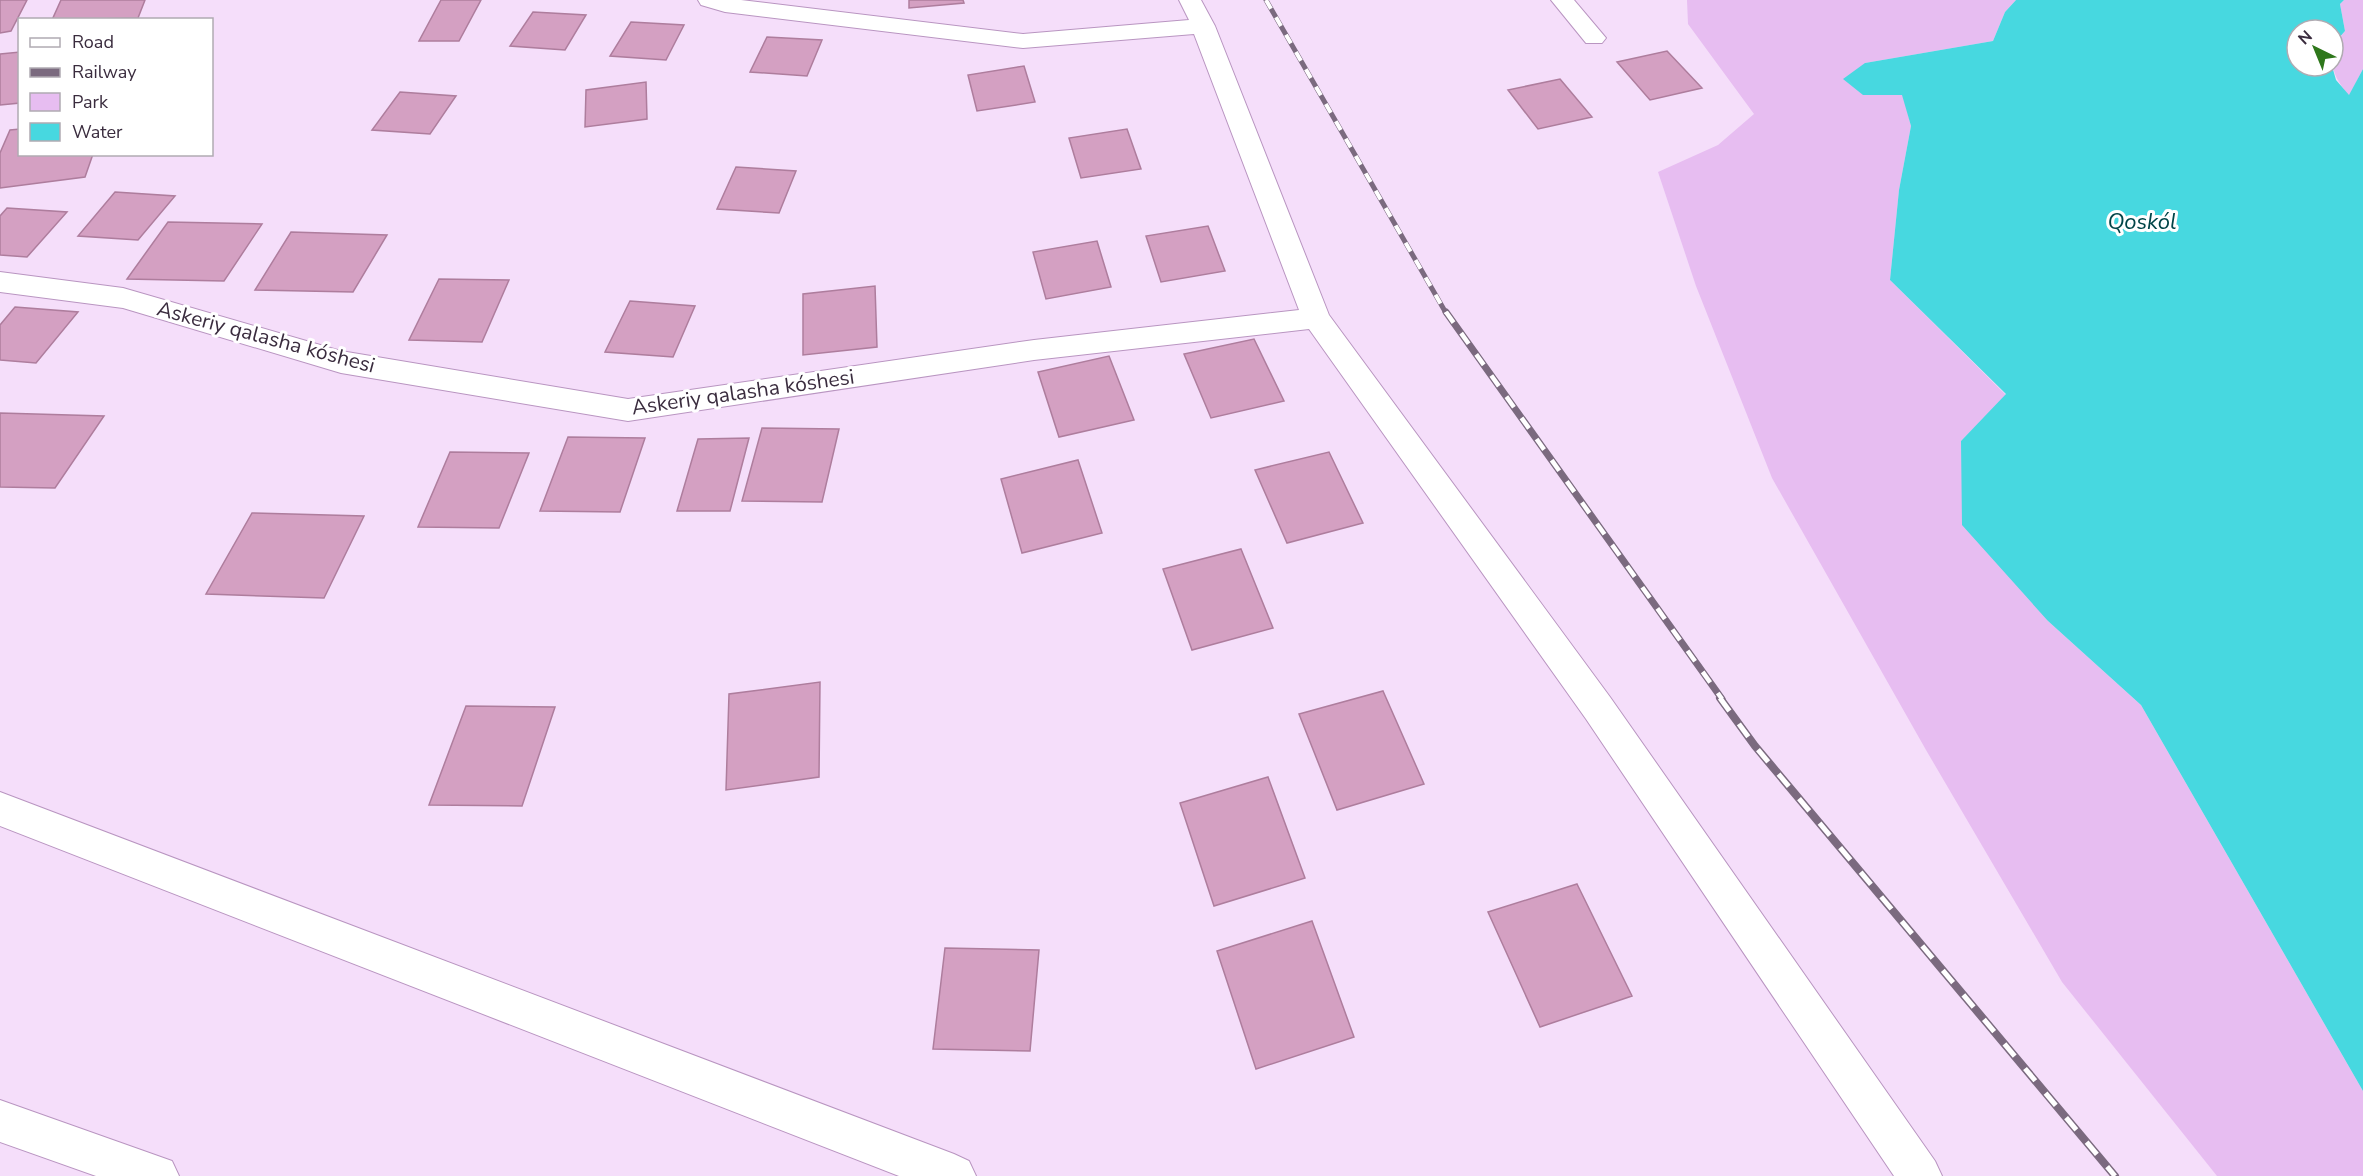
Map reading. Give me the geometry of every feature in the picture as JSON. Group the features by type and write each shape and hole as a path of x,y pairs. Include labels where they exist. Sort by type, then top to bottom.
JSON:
{"street":[{"path":"709,0 725,5 1023,41 1196,13 1316,318 1598,708 1920,1176"},
{"path":"1562,0 1594,38"},
{"name":"Askeriy qalasha kóshesi","path":"0,282 123,297 341,362 628,410 1034,350 1316,318"},
{"path":"0,810 954,1176"},
{"path":"0,1121 157,1176"}],"green space":[{"path":"1687,0 2016,0 2005,12 1993,41 1865,63 1863,95 1903,95 1911,126 1899,190 1890,280 2006,395 1961,441 2048,621 2141,705 2363,1091 2363,1176 2217,1176 2062,982 1926,750 1772,478 1696,286 1658,172 1718,145 1754,114 1688,24"},
{"path":"2344,0 2363,0 2363,69 2349,96 2337,78 2345,78 2345,18 2343,18 2340,4"}],"water":[{"name":"Qoskól","path":"2016,0 2344,0 2340,4 2343,18 2285,18 2285,78 2335,78 2349,95 2363,69 2363,1091 2141,705 2048,621 1962,525 1961,441 2006,394 1890,280 1899,190 1911,126 1902,95 1863,95 1843,79 1865,63 1993,41 2005,12"}],"building":[{"path":"0,0 27,0 11,31 0,33"},
{"path":"61,0 145,0 138,18 53,18"},
{"path":"441,0 481,0 459,41 419,41"},
{"path":"909,0 963,0 964,3 909,8"},
{"path":"533,12 586,15 565,50 510,46"},
{"path":"631,22 684,25 666,60 610,56"},
{"path":"767,37 822,40 807,76 750,72"},
{"path":"1667,51 1702,88 1650,100 1617,62"},
{"path":"18,52 18,103 0,105 0,54"},
{"path":"1024,66 1035,102 977,111 968,75"},
{"path":"1560,79 1592,117 1538,129 1508,90"},
{"path":"646,82 647,119 585,127 586,90"},
{"path":"400,92 456,96 430,134 372,130"},
{"path":"18,129 18,156 92,156 85,177 0,188 0,153 10,130"},
{"path":"1127,129 1141,169 1081,178 1069,138"},
{"path":"736,167 796,171 779,213 717,209"},
{"path":"115,192 175,196 138,240 78,236"},
{"path":"7,208 67,212 27,257 0,255 0,216"},
{"path":"168,222 262,224 224,281 127,279"},
{"path":"1208,226 1225,271 1161,282 1146,236"},
{"path":"291,232 387,235 353,292 255,290"},
{"path":"1097,241 1111,287 1046,299 1033,252"},
{"path":"439,279 509,280 482,342 409,340"},
{"path":"875,286 877,347 803,355 803,294"},
{"path":"630,301 695,306 673,357 605,352"},
{"path":"15,307 78,312 36,363 0,360 0,325"},
{"path":"1254,339 1284,401 1211,418 1184,354"},
{"path":"1109,356 1134,420 1059,437 1038,372"},
{"path":"0,413 104,416 55,488 0,487"},
{"path":"762,428 839,429 822,502 742,501"},
{"path":"568,437 645,438 620,512 540,511"},
{"path":"749,438 730,511 677,511 698,439"},
{"path":"450,452 529,453 499,528 418,527"},
{"path":"1329,452 1363,523 1287,543 1255,470"},
{"path":"1078,460 1102,533 1022,553 1001,479"},
{"path":"252,513 364,516 324,598 206,594"},
{"path":"1241,549 1273,628 1192,650 1163,569"},
{"path":"820,682 819,777 726,790 729,694"},
{"path":"1383,691 1424,784 1337,810 1299,714"},
{"path":"466,706 555,707 522,806 429,805"},
{"path":"1268,777 1305,878 1214,906 1180,803"},
{"path":"1577,884 1632,996 1540,1027 1488,912"},
{"path":"1312,921 1354,1037 1256,1069 1217,951"},
{"path":"945,948 1039,950 1030,1051 933,1049"}],"railway":[{"path":"1266,0 1446,313"},
{"path":"1446,312 1722,699"},
{"path":"1720,698 1755,746 2115,1176"}]}
